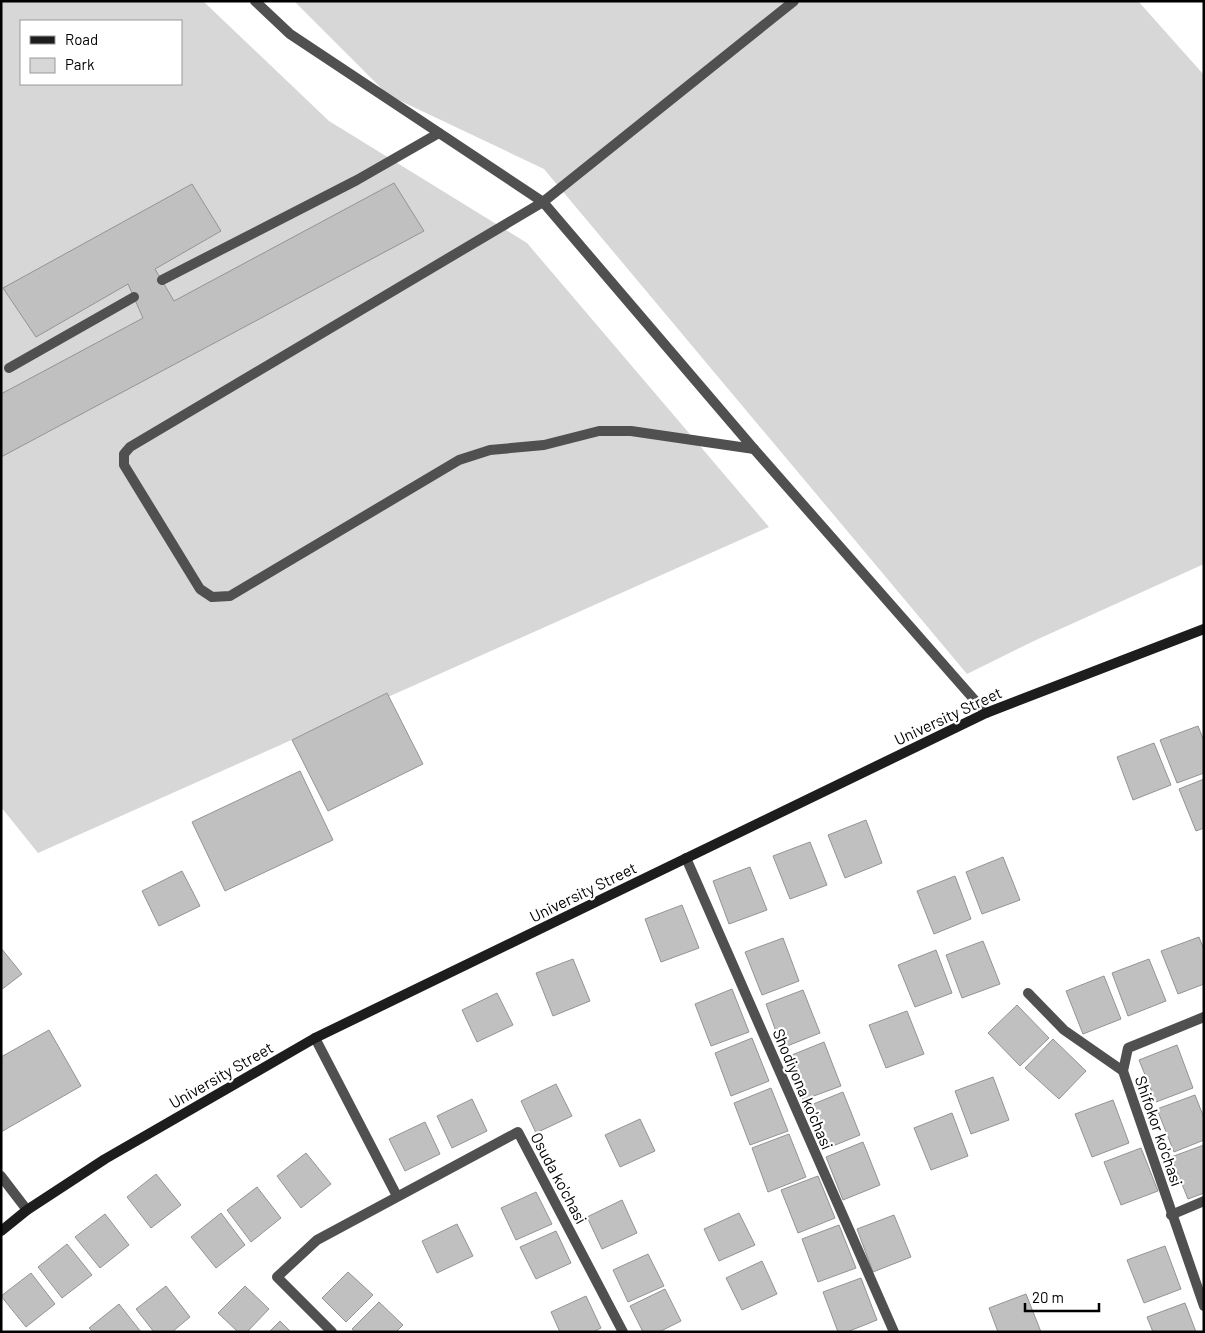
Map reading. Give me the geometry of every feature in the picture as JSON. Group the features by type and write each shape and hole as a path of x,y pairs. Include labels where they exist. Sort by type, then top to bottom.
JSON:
{"main road":[{"name":"University Street","path":"1,1231 27,1210 104,1159 315,1038 986,713 1204,629"}],"street":[{"path":"254,1 290,34 544,202 754,449 986,713"},
{"path":"754,449 623,431 598,431 544,445 490,450 459,460 230,596 212,597 200,589 124,464 124,454 130,447 544,202 794,1"},
{"path":"162,280 357,180 439,133"},
{"path":"9,368 134,297"},
{"name":"Shodiyona ko'chasi","path":"686,858 894,1332"},
{"path":"1028,993 1064,1030 1122,1071"},
{"name":"Shifokor ko'chasi","path":"1204,1017 1128,1048 1122,1071 1204,1306"},
{"path":"315,1038 397,1196"},
{"name":"Osuda ko'chasi","path":"332,1332 277,1277 317,1240 518,1132 623,1332"},
{"path":"1,1176 27,1210"},
{"name":"Shifokor ko'chasi","path":"1171,1215 1204,1202"}],"green space":[{"path":"1,1 203,1 329,121 527,243 769,527 38,853 1,807"},
{"path":"294,1 1138,1 1204,75 1204,564 1036,640 967,674 544,169 388,95"}],"building":[{"path":"394,183 424,231 1,457 1,394 143,318 128,284 36,337 3,288 192,184 221,231 155,269 174,301"},
{"path":"387,693 423,764 328,811 292,740"},
{"path":"1198,726 1204,741 1204,773 1177,783 1160,740"},
{"path":"1154,743 1171,785 1133,800 1117,757"},
{"path":"300,771 333,840 225,891 192,822"},
{"path":"1204,779 1204,828 1196,831 1179,789"},
{"path":"866,820 882,863 845,878 828,835"},
{"path":"810,842 827,885 790,899 773,856"},
{"path":"1003,857 1020,900 982,914 966,872"},
{"path":"750,867 767,910 729,924 713,881"},
{"path":"182,871 200,906 159,926 142,891"},
{"path":"955,876 971,919 934,934 917,891"},
{"path":"682,905 699,948 661,962 645,919"},
{"path":"1199,937 1204,950 1204,984 1178,994 1161,951"},
{"path":"783,938 799,981 762,995 745,952"},
{"path":"983,941 1000,984 962,998 946,955"},
{"path":"1,948 22,974 1,990"},
{"path":"936,950 952,993 915,1007 898,965"},
{"path":"573,959 590,1001 553,1016 536,973"},
{"path":"1149,959 1166,1001 1128,1016 1112,973"},
{"path":"1104,976 1121,1019 1083,1034 1066,991"},
{"path":"732,989 749,1032 711,1046 695,1004"},
{"path":"803,990 820,1033 782,1048 766,1004"},
{"path":"497,993 513,1025 477,1042 462,1010"},
{"path":"1017,1005 1049,1038 1020,1066 988,1033"},
{"path":"907,1011 924,1054 886,1068 869,1025"},
{"path":"49,1030 81,1086 1,1132 1,1057"},
{"path":"752,1038 769,1081 731,1096 715,1053"},
{"path":"1053,1039 1086,1071 1059,1099 1025,1068"},
{"path":"824,1042 841,1086 803,1100 787,1057"},
{"path":"1177,1045 1193,1088 1156,1102 1139,1060"},
{"path":"993,1077 1009,1120 971,1134 955,1091"},
{"path":"556,1084 572,1116 536,1133 521,1101"},
{"path":"771,1088 788,1131 750,1145 734,1103"},
{"path":"843,1092 860,1135 823,1150 806,1107"},
{"path":"1195,1095 1204,1118 1204,1140 1174,1152 1157,1109"},
{"path":"472,1099 487,1131 452,1148 437,1116"},
{"path":"1113,1100 1129,1143 1092,1157 1075,1114"},
{"path":"952,1113 968,1156 931,1170 914,1128"},
{"path":"640,1119 655,1151 620,1167 605,1135"},
{"path":"425,1122 440,1154 405,1171 389,1139"},
{"path":"789,1134 806,1177 768,1192 752,1148"},
{"path":"863,1142 880,1185 843,1200 826,1157"},
{"path":"1204,1145 1204,1193 1188,1199 1171,1157"},
{"path":"1141,1148 1158,1191 1121,1205 1104,1162"},
{"path":"306,1153 331,1184 301,1208 277,1176"},
{"path":"156,1174 181,1205 151,1228 127,1197"},
{"path":"818,1176 835,1218 798,1233 781,1190"},
{"path":"257,1187 281,1218 251,1242 227,1210"},
{"path":"536,1192 552,1224 516,1240 501,1208"},
{"path":"622,1200 637,1233 602,1249 587,1217"},
{"path":"221,1213 245,1245 216,1268 191,1237"},
{"path":"739,1213 755,1245 719,1261 704,1229"},
{"path":"105,1214 129,1245 100,1268 75,1237"},
{"path":"894,1215 911,1257 873,1272 857,1229"},
{"path":"457,1224 473,1256 437,1273 422,1241"},
{"path":"839,1225 856,1268 818,1282 802,1239"},
{"path":"556,1231 571,1263 536,1279 520,1247"},
{"path":"67,1244 92,1275 62,1298 38,1267"},
{"path":"1165,1246 1181,1289 1144,1303 1127,1260"},
{"path":"648,1254 664,1286 628,1302 613,1270"},
{"path":"762,1261 777,1294 742,1310 726,1278"},
{"path":"348,1272 373,1295 346,1322 322,1298"},
{"path":"31,1273 55,1304 26,1327 1,1296"},
{"path":"861,1278 877,1320 847,1332 838,1332 823,1292"},
{"path":"166,1286 190,1317 172,1332 154,1332 136,1309"},
{"path":"245,1286 269,1309 247,1332 238,1332 218,1313"},
{"path":"665,1289 681,1321 659,1332 643,1332 630,1306"},
{"path":"1026,1294 1041,1332 998,1332 989,1308"},
{"path":"586,1296 601,1328 593,1332 560,1332 551,1312"},
{"path":"379,1302 403,1325 396,1332 356,1332 352,1329"},
{"path":"1185,1303 1196,1332 1153,1332 1147,1317"},
{"path":"119,1304 141,1332 93,1332 89,1328"},
{"path":"280,1321 291,1332 269,1332"}]}
